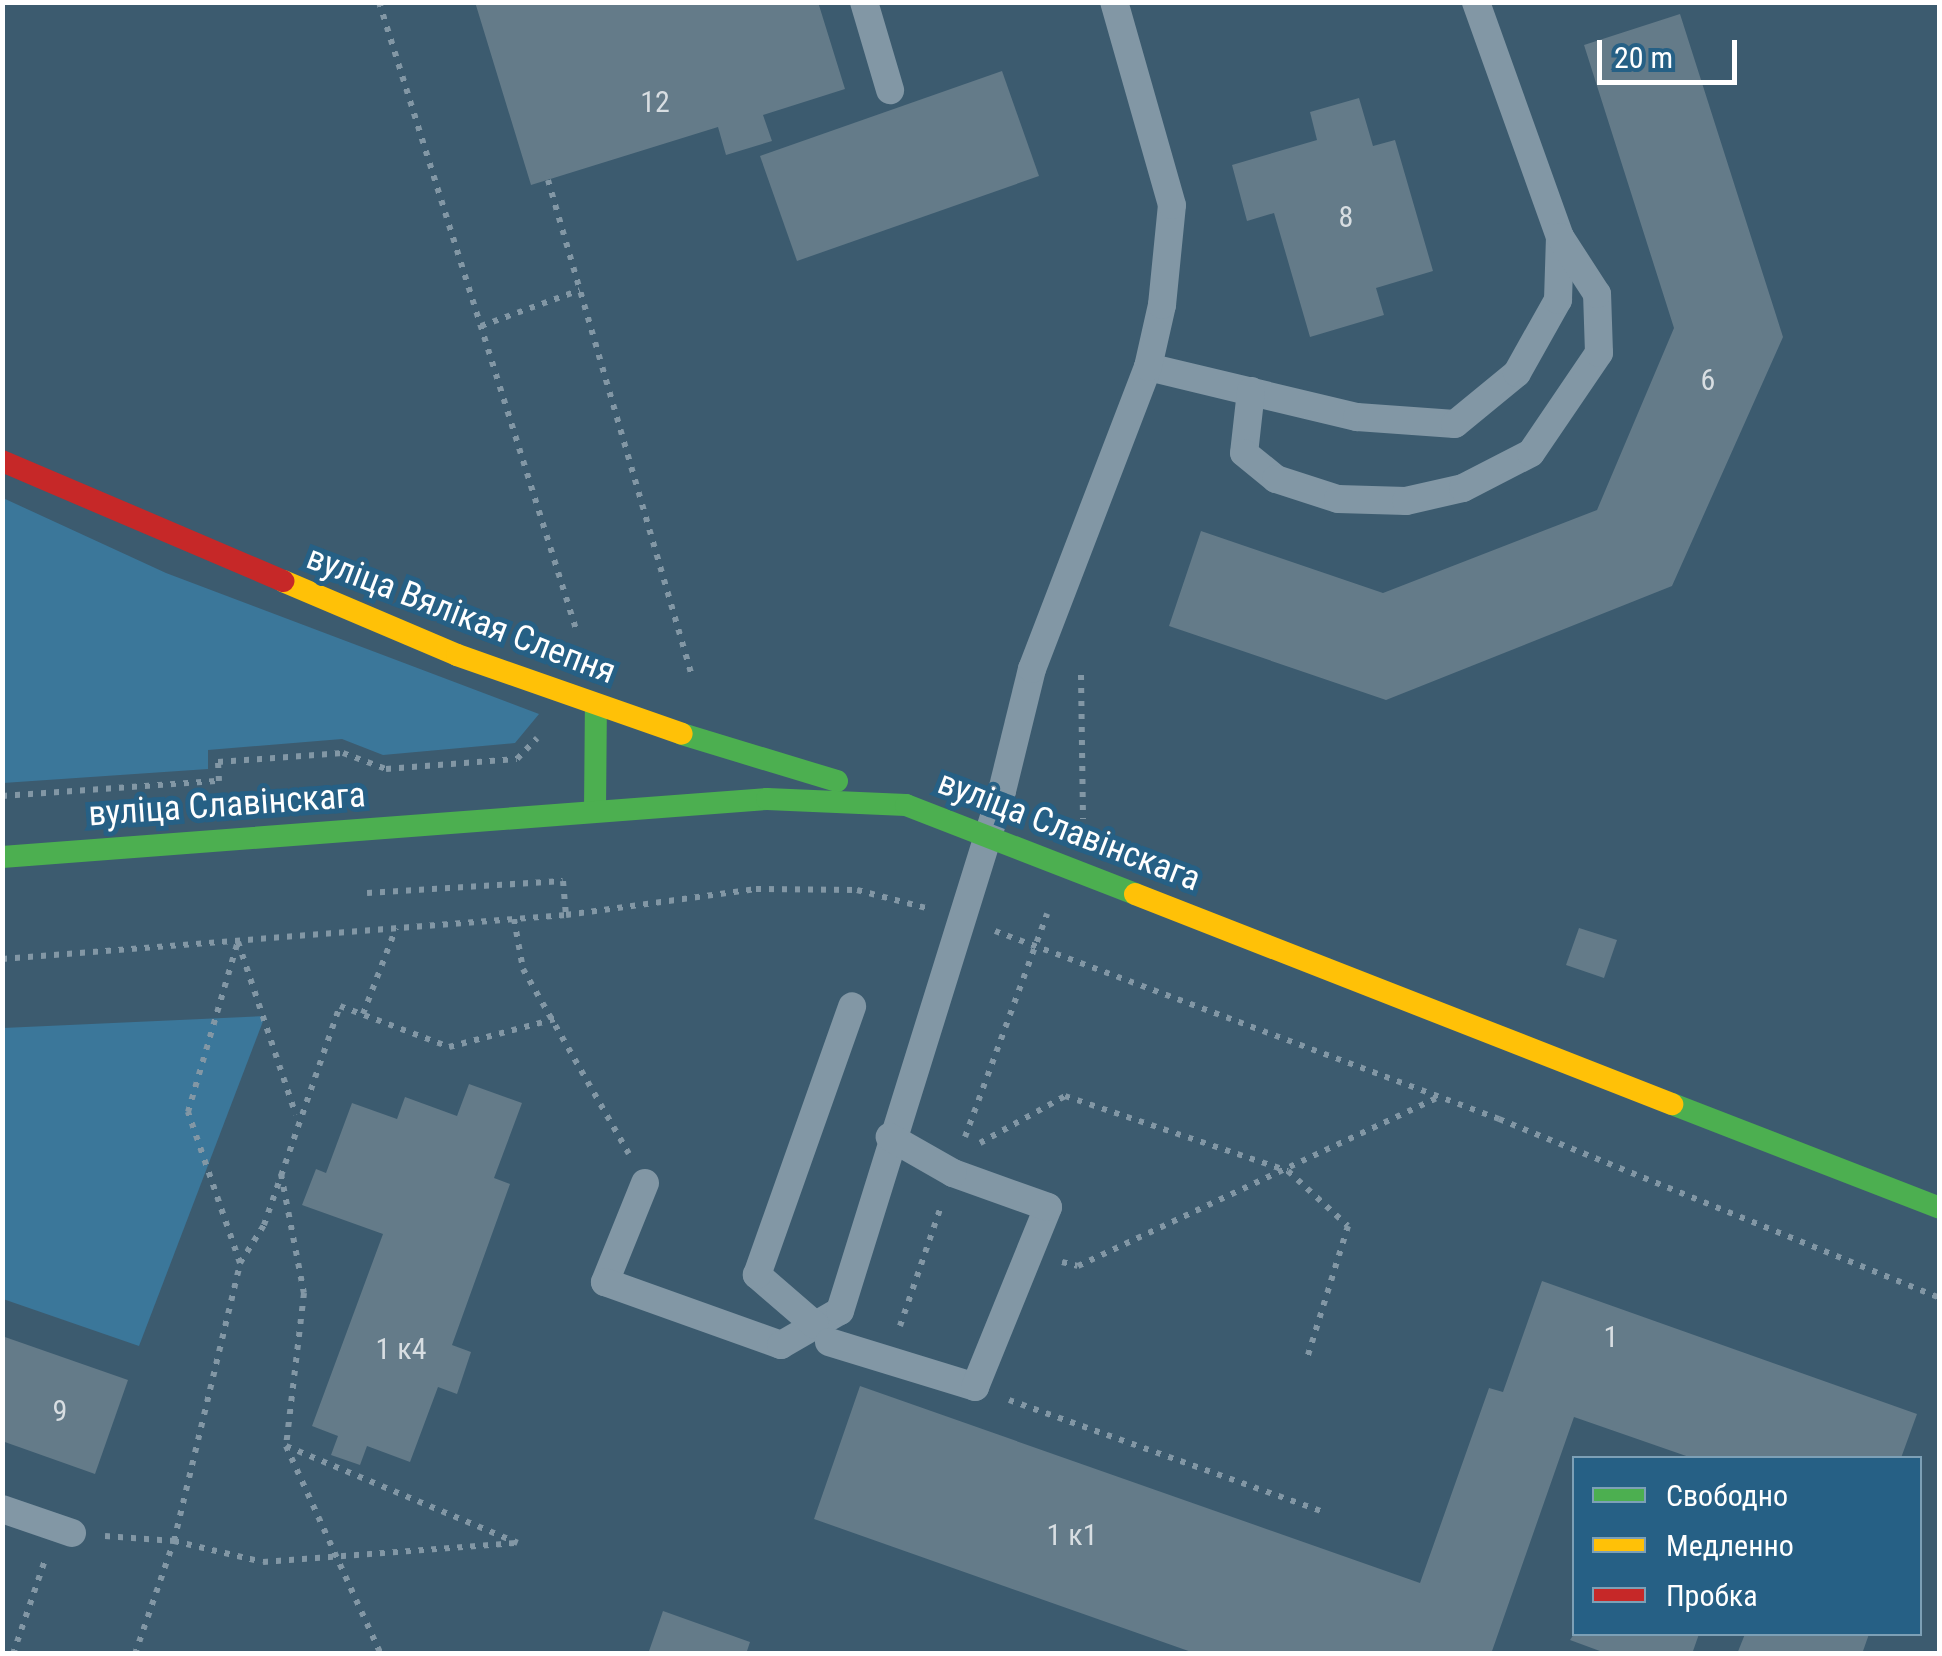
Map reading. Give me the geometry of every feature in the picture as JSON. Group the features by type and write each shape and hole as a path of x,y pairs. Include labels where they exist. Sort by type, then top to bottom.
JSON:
{"street":[{"name":"вуліца Вялікая Слепня","path":"2,462 302,592 596,705 906,805"},
{"path":"595,812 596,705"},
{"name":"вуліца Славінскага","path":"2,857 815,797 906,805 988,833 1940,1208"}],"lane":[{"path":"864,2 890,90"},
{"path":"644,1182 605,1282 781,1345 822,1334 840,1311 890,1137 988,833 1032,669 1148,367 1172,205 1114,2"},
{"path":"1251,391 1244,453 1276,479 1338,499 1406,501 1464,488 1531,453 1600,353 1597,294 1560,237 1476,2"},
{"path":"1148,367 1357,417 1455,424 1516,372 1558,300 1560,237"},
{"path":"852,1006 758,1276 822,1334 975,1387 1033,1256 1048,1207 890,1137"},
{"path":"2,1509 72,1534"}],"path":[{"path":"379,2 576,630"},
{"path":"548,180 692,674"},
{"path":"481,326 580,290"},
{"path":"888,1360 955,1164 1065,865 1084,824 1081,675"},
{"path":"2,796 220,781 218,762 325,754 343,753 386,769 516,759 550,725"},
{"path":"366,894 563,880 566,915"},
{"path":"2,959 566,915 812,886 883,896 1036,946 1438,1097 1940,1298"},
{"path":"514,919 523,970 555,1019 644,1182"},
{"path":"363,1014 396,928"},
{"path":"238,941 297,1116"},
{"path":"238,941 188,1112 240,1262"},
{"path":"135,1654 174,1542 240,1262 264,1225 297,1116 340,1006 449,1047 555,1019"},
{"path":"955,1164 1065,1096 1288,1171 1348,1226 1306,1362"},
{"path":"1033,1256 1078,1266 1288,1171 1438,1097"},
{"path":"281,1174 304,1293 286,1446 381,1654"},
{"path":"975,1387 1326,1513"},
{"path":"72,1534 174,1542 264,1562 336,1560 518,1543 286,1446"}],"shaded area":[{"path":"3,498 166,573 539,714 515,743 383,755 342,739 208,750 208,769 3,783"},
{"path":"265,1016 139,1346 3,1299 3,1028"}],"building":[{"path":"475,2 818,2 845,89 763,115 772,141 726,155 718,127 531,185"},
{"path":"1680,14 1783,337 1672,586 1386,700 1169,626 1201,531 1383,593 1597,510 1674,328 1584,45"},
{"path":"1002,71 1039,176 797,261 760,156"},
{"path":"1359,98 1373,146 1395,140 1433,271 1376,288 1384,315 1310,337 1274,213 1247,221 1232,165 1317,140 1310,112"},
{"path":"1579,928 1617,940 1604,978 1566,965"},
{"path":"469,1084 522,1103 494,1178 510,1184 452,1345 471,1352 457,1394 438,1387 410,1462 367,1446 360,1465 331,1455 338,1436 312,1426 383,1234 302,1205 316,1169 326,1173 352,1103 397,1119 405,1097 457,1116"},
{"path":"1542,1281 1917,1414 1902,1456 1686,1456 1574,1417 1491,1654 1197,1654 814,1519 860,1386 1420,1583 1489,1388 1503,1392"},
{"path":"2,1336 128,1380 95,1474 2,1441"},
{"path":"663,1611 750,1642 746,1654 648,1654"},
{"path":"1573,1636 1698,1636 1692,1654 1608,1654 1570,1640"},
{"path":"1744,1636 1868,1636 1862,1654 1737,1654"}],"traffic: fast":[{"path":"595,811 596,705"},
{"path":"682,734 837,781"},
{"path":"2,857 767,799 906,805 1135,894"},
{"path":"1672,1104 1940,1208"}],"traffic: slow":[{"path":"283,581 457,655 682,734"},
{"path":"1135,894 1672,1104"}],"traffic: jam":[{"path":"2,461 283,581"}]}
